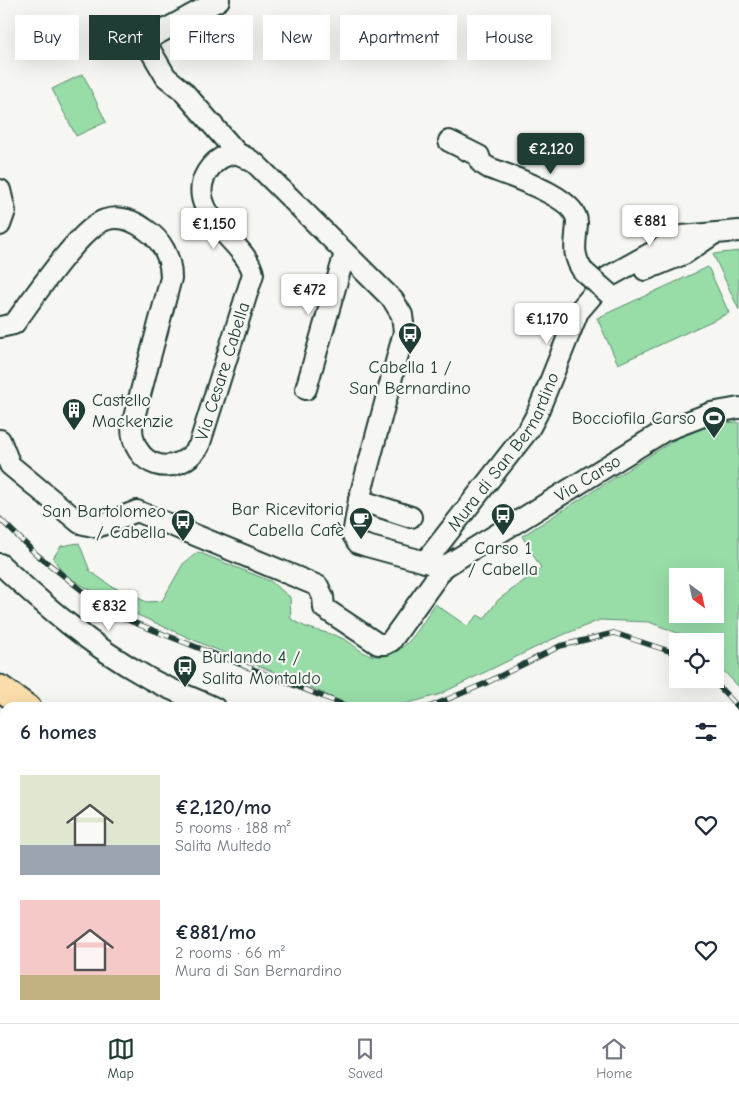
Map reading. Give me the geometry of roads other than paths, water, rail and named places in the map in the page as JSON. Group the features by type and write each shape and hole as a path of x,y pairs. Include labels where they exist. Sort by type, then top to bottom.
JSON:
{"main road":[{"path":"0,688 20,702"}],"street":[{"path":"219,0 150,38 146,43 166,77 182,90 237,153 256,164 393,300 402,315 404,332 359,500 353,535 358,543 435,565"},
{"path":"449,141 479,156 481,163 488,168 542,190 567,204 575,213 577,220 574,253 583,271 608,293 655,264 684,254 713,234"},
{"name":"Via Cesare Cabella","path":"0,327 14,324 82,236 98,223 112,218 121,218 145,229 160,243 166,254 171,278 132,425 132,441 138,452 153,463 171,465 189,458 199,446 252,280 252,267 249,261 219,230 206,205 202,191 205,176 215,162 230,154 237,153"},
{"path":"0,190 5,211 0,225"},
{"name":"Mura di San Bernardino","path":"0,440 10,465 80,523 97,527 137,512 318,586 323,597 324,608 378,644 385,644 392,641 435,565 529,429 537,414 578,312 608,277 682,236 739,231"},
{"path":"306,388 345,253"},
{"name":"Via Carso","path":"435,565 664,432 704,415 739,408"},
{"path":"359,500 411,517"},
{"path":"0,564 75,630 95,644 146,677 202,702"}],"railway":[{"path":"0,519 36,554 112,614 337,702"},
{"path":"441,702 484,684 560,646 614,633 669,651"},
{"path":"720,688 733,702"}],"place":[{"name":"Cabella 1 / San Bernardino","path":"410,355"},
{"name":"Castello Mackenzie","path":"74,431"},
{"name":"Bocciofila Carso","path":"714,439"},
{"name":"Carso 1 / Cabella","path":"503,536"},
{"name":"Bar Ricevitoria Cabella Cafè","path":"361,540"},
{"name":"San Bartolomeo / Cabella","path":"183,542"},
{"name":"Burlando 4 / Salita Montaldo","path":"185,688"}]}
